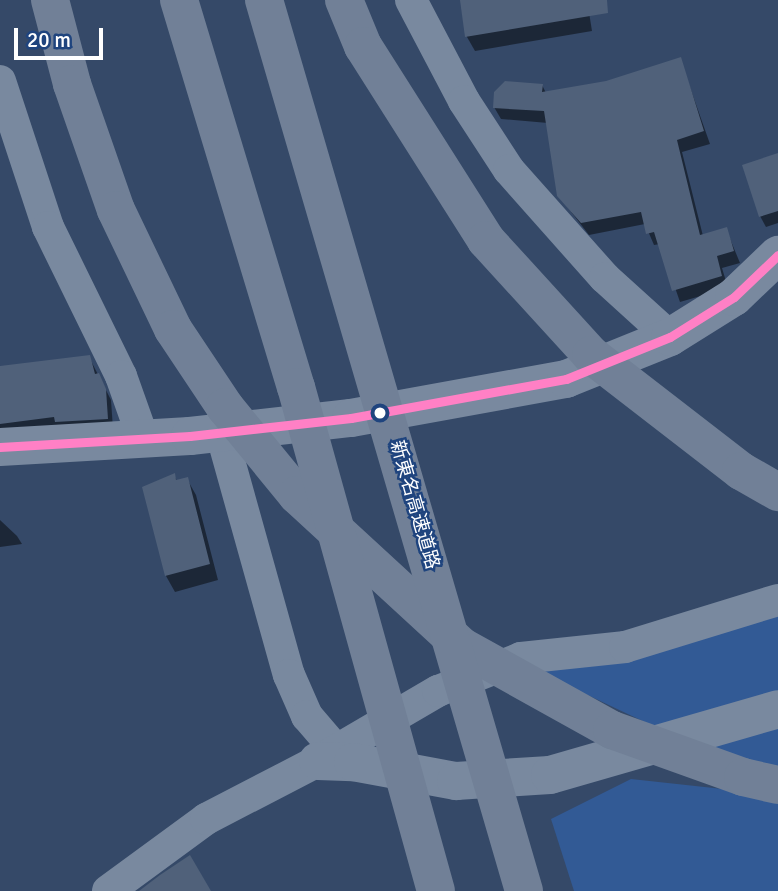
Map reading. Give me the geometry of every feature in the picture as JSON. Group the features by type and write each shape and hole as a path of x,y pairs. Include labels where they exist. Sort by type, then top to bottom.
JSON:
{"highway":[{"path":"50,0 72,84 116,210 173,329 225,407 297,495 472,652 612,730 743,777 778,785"},
{"path":"179,0 296,387 436,891"},
{"name":"新東名高速道路","path":"264,0 524,891"},
{"path":"344,0 363,46 486,240 591,355 741,471 778,492"}],"street":[{"path":"411,0 464,102 509,170 605,278 670,337"},
{"path":"0,81 48,228 121,376 143,439"},
{"path":"0,447 143,439 351,418 566,379 670,337 734,297 778,255"},
{"path":"220,432 289,675 327,756"},
{"path":"108,891 206,819 327,756 438,691 521,658 625,647 778,600"},
{"path":"327,756 456,781 550,775 619,758 778,709"}],"shaded area":[{"path":"778,601 778,770 666,732 526,666"},
{"path":"631,779 778,795 778,891 574,891 551,819"}],"building":[{"path":"460,0 607,0 608,13 465,37"},
{"path":"681,57 704,131 677,140 700,235 727,227 734,251 717,256 722,276 672,291 654,232 646,234 641,212 581,223 557,196 544,111 493,108 494,92 505,81 543,84 542,92 606,81"},
{"path":"778,153 778,211 759,217 742,165"},
{"path":"90,355 95,374 99,373 106,389 108,419 55,422 54,417 0,424 0,366"},
{"path":"175,473 176,480 188,477 210,564 165,576 142,487"},
{"path":"190,855 211,891 139,891 160,875"}],"transit line":[{"path":"0,447 190,436 351,418 566,379 670,337 734,297 778,255"}]}
